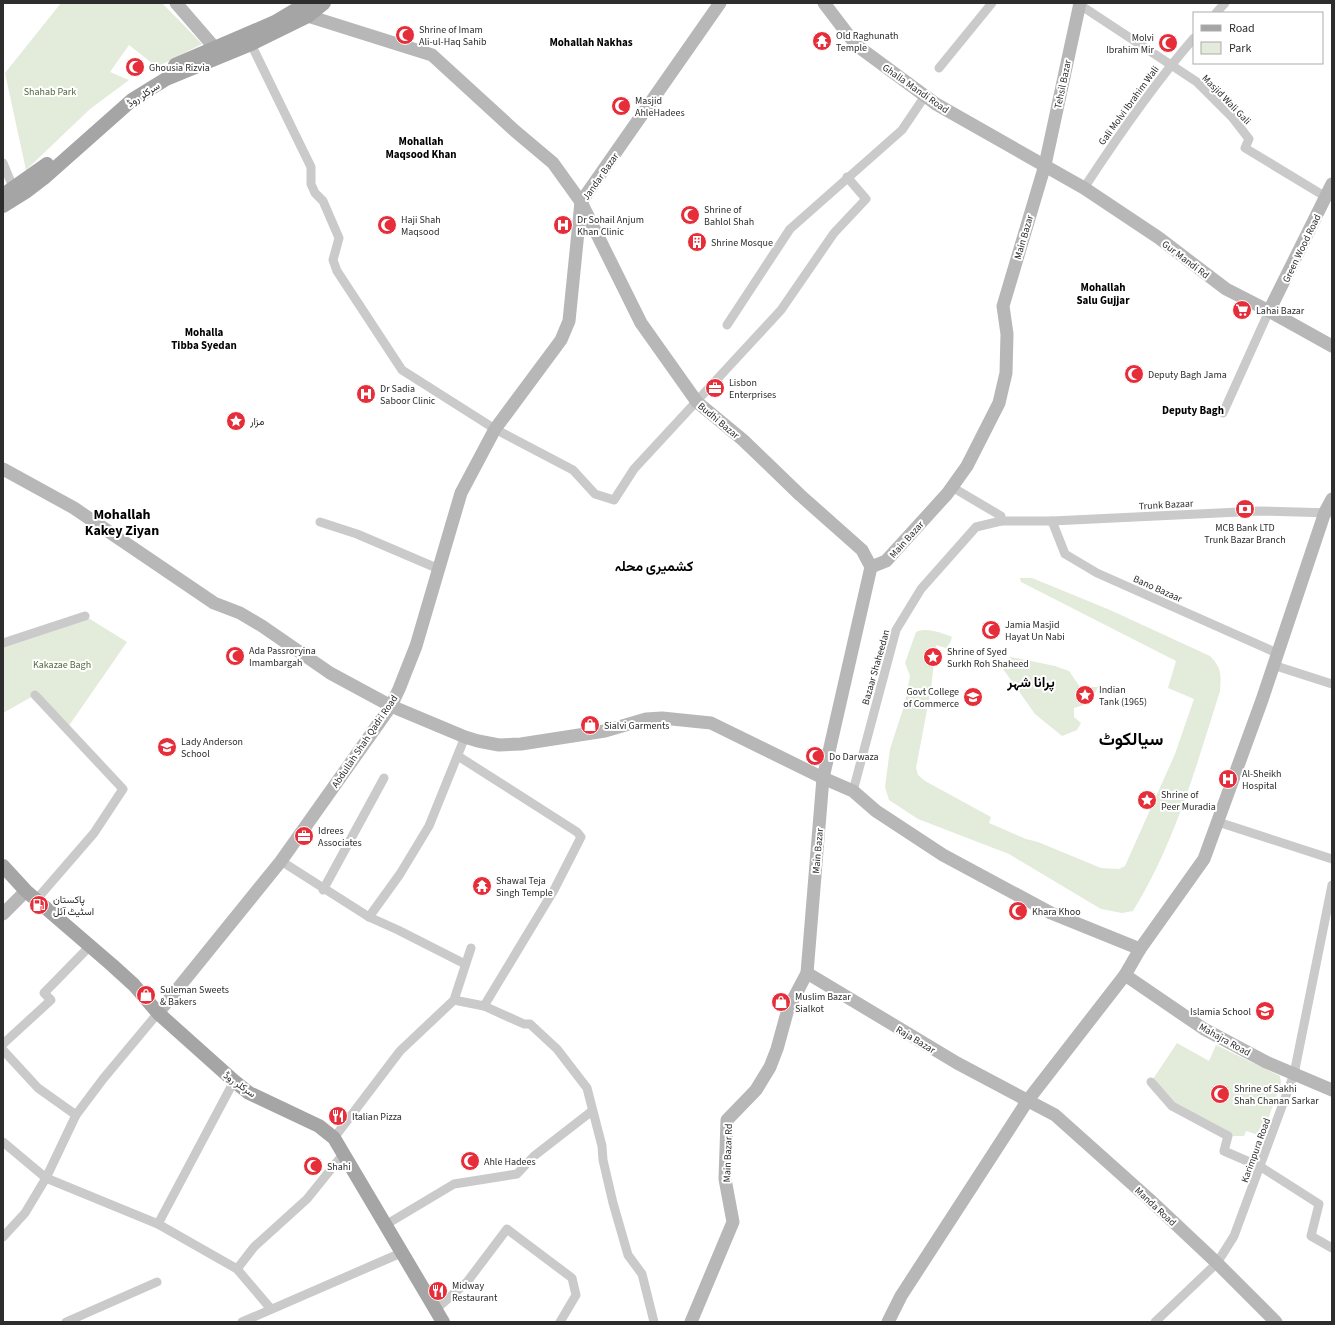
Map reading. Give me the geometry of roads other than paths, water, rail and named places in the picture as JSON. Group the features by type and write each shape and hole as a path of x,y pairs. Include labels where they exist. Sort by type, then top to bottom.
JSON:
{"main road":[{"name":"سرکلر روڈ","path":"3,206 11,193 44,178 132,100 166,79 275,22 324,3"},
{"name":"سرکلر روڈ","path":"218,52 251,44 308,9"},
{"name":"سرکلر روڈ","path":"3,866 31,896 91,946 134,985 158,1013 234,1081 249,1093 319,1126 334,1138 387,1224 401,1253 444,1322"}],"street":[{"path":"176,3 218,52"},
{"name":"Jandar Bazar","path":"495,429 561,340 569,321 581,202 720,3"},
{"name":"Ghalla Mandi Road","path":"824,3 856,45 925,96 936,104 1045,165"},
{"path":"939,68 992,3"},
{"name":"Masjid Wali Gali","path":"1079,3 1197,82 1232,117 1249,139 1245,148 1326,197"},
{"name":"Tehsil Bazar","path":"1045,165 1079,3"},
{"path":"1217,12 1225,3"},
{"name":"Budhi Bazar","path":"308,9 432,54 515,131 553,163 581,202 642,323 698,402 743,440 862,550 870,567"},
{"name":"Gali Molvi Ibrahim Wali","path":"1084,188 1115,141 1170,65 1193,39"},
{"path":"251,44 311,167 311,184 315,193 324,201 339,238 333,260 337,271 402,370 495,429 573,470 595,494 614,500 634,469 698,402 781,310 834,233 866,199 848,177"},
{"path":"727,325 790,229 902,130 925,96"},
{"path":"3,163 11,193"},
{"name":"Gur Mandi Rd","path":"1045,165 1084,188 1159,238 1226,289 1269,310 1332,346"},
{"name":"Main Bazar","path":"807,973 823,778 870,567 886,561 952,487 967,466 999,403 1006,373 1007,334 1003,306 1045,165"},
{"name":"Green Wood Road","path":"1269,310 1332,184"},
{"path":"1223,413 1269,310"},
{"name":"Abdullah Shah Qadri Road","path":"158,1013 281,861 390,706 409,665 461,493 495,429"},
{"path":"3,469 74,508 214,602 240,613 257,623 330,673 390,706 465,737 499,745 521,744 604,731 646,719 677,718 711,723 823,778 853,791 876,811 950,858 1051,913 1140,949"},
{"path":"952,487 1001,516 1000,521"},
{"path":"890,1321 901,1296 1028,1100 1125,976 1140,949 1204,859 1329,513 1332,499"},
{"name":"Trunk Bazaar","path":"1000,521 1052,521 1260,510 1329,513"},
{"name":"Bazaar Shaheedan","path":"853,791 896,630 921,589 967,536 976,527 1000,521"},
{"name":"Bano Bazaar","path":"1052,521 1065,554 1071,559 1275,659 1332,684"},
{"path":"320,522 356,534 439,569"},
{"path":"3,643 85,616"},
{"path":"3,914 31,896 94,833 123,789 35,695"},
{"path":"369,917 400,874 429,826 465,737"},
{"path":"458,756 577,832 581,837 554,890 484,1006"},
{"path":"323,890 384,778"},
{"path":"1218,822 1332,859"},
{"path":"281,861 323,890 369,917 465,964"},
{"name":"Karimpura Road","path":"1155,1322 1217,1263 1234,1236 1261,1167 1294,1074 1332,885"},
{"path":"3,1044 51,1000 44,992 91,946"},
{"path":"334,1138 400,1051 454,1000 470,948"},
{"name":"Raja Bazar","path":"807,973 957,1063 1028,1100"},
{"name":"Main Bazar Rd","path":"691,1322 733,1222 725,1179 727,1120 756,1090 770,1067 777,1049 788,1009 807,973"},
{"name":"Mahajra Road","path":"1125,976 1204,1029 1266,1062 1332,1090"},
{"path":"454,1000 484,1006 524,1024 530,1024 557,1049 587,1088 602,1146 603,1160 613,1203 628,1255 642,1274 654,1322"},
{"path":"3,1237 25,1213 46,1178 76,1115 103,1079 158,1013"},
{"path":"3,1050 38,1088 76,1115"},
{"path":"158,1224 234,1081"},
{"path":"1151,1082 1172,1106 1228,1136 1224,1151 1261,1167 1320,1204 1311,1236 1332,1248"},
{"name":"Manda Road","path":"1028,1100 1055,1115 1149,1199 1217,1263 1276,1322"},
{"path":"387,1224 454,1184 517,1174 534,1156 592,1112"},
{"path":"3,1142 46,1178 158,1224 237,1269 271,1309"},
{"path":"237,1269 254,1247 306,1199 344,1153"},
{"path":"436,1309 466,1282 507,1229 572,1278 576,1295 560,1322"},
{"path":"242,1322 401,1253"},
{"path":"66,1322 157,1282"}],"place":[{"name":"Shrine of Imam Ali-ul-Haq Sahib","path":"405,35"},
{"name":"Old Raghunath Temple","path":"822,41"},
{"name":"Molvi Ibrahim Mir","path":"1168,43"},
{"name":"Ghousia Rizvia","path":"135,67"},
{"name":"Masjid AhleHadees","path":"621,106"},
{"name":"Shrine of Bahlol Shah","path":"690,215"},
{"name":"Haji Shah Maqsood","path":"387,225"},
{"name":"Dr Sohail Anjum Khan Clinic","path":"563,225"},
{"name":"Shrine Mosque","path":"697,242"},
{"name":"Lahai Bazar","path":"1242,310"},
{"name":"Deputy Bagh Jama","path":"1134,374"},
{"name":"Lisbon Enterprises","path":"715,388"},
{"name":"Dr Sadia Saboor Clinic","path":"366,394"},
{"name":"مزار","path":"236,421"},
{"name":"MCB Bank LTD Trunk Bazar Branch","path":"1245,509"},
{"name":"Jamia Masjid Hayat Un Nabi","path":"991,630"},
{"name":"Ada Passroryina Imambargah","path":"235,656"},
{"name":"Shrine of Syed Surkh Roh Shaheed","path":"933,657"},
{"name":"Indian Tank (1965)","path":"1085,695"},
{"name":"Govt College of Commerce","path":"973,697"},
{"name":"Sialvi Garments","path":"590,725"},
{"name":"Lady Anderson School","path":"167,747"},
{"name":"Do Darwaza","path":"815,756"},
{"name":"Al-Sheikh Hospital","path":"1228,779"},
{"name":"Shrine of Peer Muradia","path":"1147,800"},
{"name":"Idrees Associates","path":"304,836"},
{"name":"Shawal Teja Singh Temple","path":"482,886"},
{"name":"پاکستان اسٹیٹ آئل","path":"39,905"},
{"name":"Khara Khoo","path":"1018,911"},
{"name":"Suleman Sweets & Bakers","path":"146,995"},
{"name":"Muslim Bazar Sialkot","path":"781,1002"},
{"name":"Islamia School","path":"1265,1011"},
{"name":"Shrine of Sakhi Shah Chanan Sarkar","path":"1220,1094"},
{"name":"Italian Pizza","path":"338,1116"},
{"name":"Ahle Hadees","path":"470,1161"},
{"name":"Shahi","path":"313,1166"},
{"name":"Midway Restaurant","path":"438,1291"}],"district":[{"name":"Mohallah Nakhas","path":"591,42"},
{"name":"Mohallah Maqsood Khan","path":"421,147"},
{"name":"Mohallah Salu Gujjar","path":"1103,293"},
{"name":"Mohalla Tibba Syedan","path":"204,338"},
{"name":"Deputy Bagh","path":"1193,410"},
{"name":"Mohallah Kakey Ziyan","path":"122,522"},
{"name":"کشمیری محلہ","path":"654,566"},
{"name":"پرانا شہر","path":"1031,682"},
{"name":"سیالکوٹ","path":"1131,739"}],"park label":[{"name":"Shahab Park","path":"50,91"},
{"name":"Kakazae Bagh","path":"62,664"}]}
